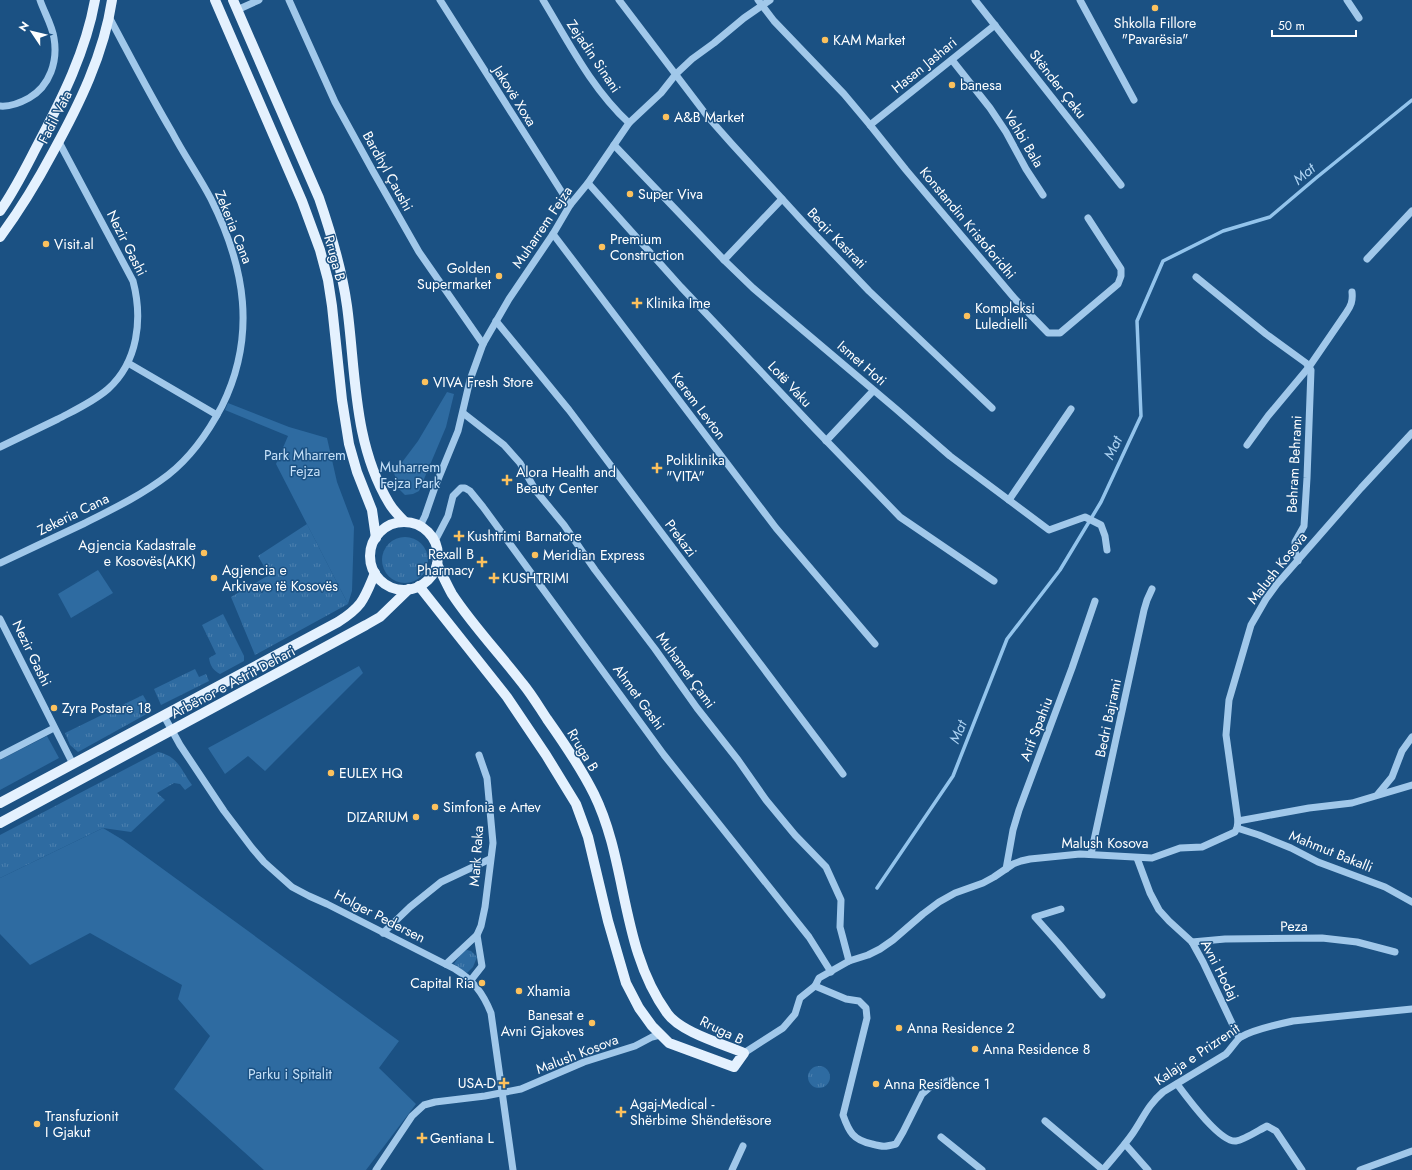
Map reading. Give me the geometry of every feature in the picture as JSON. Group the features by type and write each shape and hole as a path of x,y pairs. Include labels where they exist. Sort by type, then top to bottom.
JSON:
{"main road":[{"name":"Fadil Vata","path":"0,211 25,169 68,83 86,38 93,14 95,0"},
{"name":"Fadil Vata","path":"0,237 26,200 59,142 83,93 96,61 109,18 112,0"},
{"name":"Rruga B","path":"215,0 302,201 320,250 328,280 332,306 342,400 349,444 357,472 372,510 376,538"},
{"name":"Rruga B","path":"233,0 316,191 327,222 347,306 356,398 362,436 371,466 389,504 404,522"},
{"path":"404,522 414,523 429,532 435,541 438,553 437,564 430,578 414,588 400,589 381,581 371,564 370,556 372,544 381,531 389,525 404,522"},
{"name":"Rruga B","path":"414,588 507,697 546,755 576,804 588,838 608,921 626,983 639,1008 660,1035 669,1043 734,1067 744,1053 682,1027 668,1015 656,997 644,973 627,915 608,828 593,793 565,744 524,685 470,619 452,593 437,564"},
{"name":"Arbënor e Astrit Dehari","path":"0,803 348,616 365,599 375,573"},
{"name":"Arbënor e Astrit Dehari","path":"0,823 373,621 380,617 414,588"}],"street":[{"path":"0,106 12,106 31,97 39,91 50,76 53,65 54,37 40,0"},
{"path":"237,10 259,0"},
{"name":"Bardhyl Çaushi","path":"289,0 335,102 418,252 484,344"},
{"name":"Jakovë Xoxa","path":"440,0 570,205"},
{"name":"Zejadin Sinani","path":"543,0 595,85 620,115 629,123"},
{"name":"Beqir Kastrati","path":"619,0 708,117 782,199 869,290 992,408"},
{"name":"Muharrem Fejza","path":"420,526 425,516 434,487 458,431 470,380 484,344 496,321 553,234 570,205 588,183 629,123 661,93 676,74 760,3 770,0"},
{"name":"Skënder Çeku","path":"975,0 1120,185"},
{"path":"1080,0 1134,100"},
{"path":"1347,0 1359,18"},
{"name":"Konstandin Kristoforidhi","path":"760,3 774,21 844,94 902,166 1015,299 1048,333 1060,333 1118,284 1121,276 1121,269 1088,218"},
{"name":"Zekeria Cana","path":"0,563 131,500 170,474 188,456 204,436 217,415 226,398 238,362 242,338 243,294 228,239 210,198 171,131 109,18"},
{"name":"Hasan Jashari","path":"870,125 995,25"},
{"name":"Vehbi Bala","path":"952,60 990,108 1006,132 1026,169 1044,195"},
{"name":"Nezir Gashi","path":"0,448 96,398 119,376 128,363 134,346 138,321 138,307 133,281 118,250 59,142"},
{"name":"Ismet Hoti","path":"614,145 724,260 753,288 950,456 1049,530 1085,517 1101,525 1105,536 1106,550"},
{"name":"Lotë Vaku","path":"588,183 681,287 900,517 994,581"},
{"path":"724,260 782,199"},
{"path":"1367,259 1412,211"},
{"name":"Kerem Levton","path":"553,234 776,528 875,644"},
{"path":"1196,277 1266,334 1309,366 1351,306 1353,298 1352,292"},
{"name":"Prekazi","path":"496,321 569,410 842,774"},
{"path":"128,363 217,415"},
{"name":"Behram Behrami","path":"1247,446 1268,416 1309,366"},
{"name":"Behram Behrami","path":"1298,561 1295,551 1295,542 1304,526 1307,478 1311,385 1311,370 1309,366"},
{"path":"826,441 874,391"},
{"path":"1009,500 1070,409"},
{"name":"Muhamet Çami","path":"463,413 504,445 520,463 536,491 560,520 612,594 655,649 697,708 738,760 766,800 795,835 826,867 841,900 840,927 849,961"},
{"name":"Malush Kosova","path":"744,1053 784,1028 795,1014 800,998 815,986 819,978 849,961 868,955 880,949 939,902 955,893 983,883 1006,868 1021,861 1054,856 1091,854 1152,858 1180,848 1202,847 1232,834 1238,825 1226,735 1229,700 1252,625 1258,612 1270,594 1361,488 1412,433"},
{"name":"Ahmet Gashi","path":"435,541 448,516 453,496 461,488 465,488 470,491 618,690 664,755 809,937 831,972"},
{"name":"Bedri Bajrami","path":"1091,854 1146,600 1152,589"},
{"name":"Arif Spahiu","path":"1006,868 1013,830 1019,810 1072,668 1095,601"},
{"name":"Nezir Gashi","path":"0,619 73,764"},
{"name":"Holger Pedersen","path":"164,716 180,745 239,833 264,862 292,887 446,964 471,980 478,989 485,999 491,1013 513,1170"},
{"path":"0,756 54,728"},
{"path":"1378,794 1392,777 1402,752 1412,737"},
{"name":"Mark Raka","path":"446,964 477,935 481,926 485,907 493,844 489,790 487,778 479,755"},
{"path":"1238,825 1309,808 1352,803 1412,785"},
{"name":"Mahmut Bakalli","path":"1238,825 1328,866 1385,887 1412,902"},
{"name":"Avni Hodaj","path":"1137,858 1150,893 1159,910 1169,922 1192,942 1239,1038"},
{"path":"383,933 410,907 441,882 490,859"},
{"path":"1061,909 1035,917 1102,995"},
{"name":"Mark Raka","path":"471,980 482,966 477,935"},
{"name":"Peza","path":"1192,942 1225,939 1322,938 1357,942 1395,952"},
{"path":"815,986 846,999 858,1001 866,1008 868,1018 843,1115 848,1128 856,1138 864,1142 884,1147 896,1144 922,1094 930,1087 951,1080"},
{"name":"Kalaja e Prizrenit","path":"1103,1170 1134,1132 1146,1110 1154,1100 1163,1092 1226,1054 1239,1038 1278,1024 1293,1021 1412,1009"},
{"name":"Malush Kosova","path":"376,1170 412,1116 424,1105 521,1089 584,1062 635,1046 652,1037 660,1035"},
{"path":"1177,1084 1199,1113 1222,1135 1230,1140 1235,1141 1242,1139 1267,1126 1276,1131 1302,1170"},
{"path":"1045,1121 1103,1170"},
{"path":"941,1137 982,1170"},
{"path":"1125,1144 1148,1170"},
{"path":"732,1170 743,1146"},
{"path":"1360,1170 1412,1151"}],"green space":[{"name":"Muharrem Fejza Park","path":"447,392 454,394 446,427 419,491 413,494 405,495 399,489 394,473 418,441"},
{"name":"Park Mharrem Fejza","path":"228,403 289,427 327,438 337,482 354,527 352,591 348,604 276,464 288,436 225,410"},
{"path":"307,524 348,604 255,655 231,597 269,575 258,556"},
{"path":"405,537 418,541 424,547 428,560 424,573 418,579 405,583 392,579 386,573 382,560 386,547 392,541"},
{"path":"98,570 113,593 71,618 58,594"},
{"path":"223,614 244,656 244,661 220,674 211,666 209,658 216,654 202,625"},
{"path":"359,666 363,673 265,771 248,756 225,774 208,748"},
{"path":"195,669 199,677 206,674 209,681 161,705 154,689"},
{"path":"143,695 152,711 78,752 70,745 65,733"},
{"path":"47,736 59,758 0,790 0,760"},
{"path":"158,752 175,760 192,785 185,790 180,784 174,783 157,793 165,800 131,832 103,828 0,878 0,835"},
{"name":"Parku i Spitalit","path":"103,828 123,840 399,1041 379,1068 416,1104 366,1170 264,1170 174,1089 210,1036 178,999 182,985 90,933 30,965 0,934 0,878"},
{"path":"467,950 471,951 477,957 473,967 467,973 454,964 462,952"},
{"path":"819,1066 827,1069 830,1077 827,1085 819,1088 811,1085 808,1077 811,1069"}],"waterway":[{"name":"Mat","path":"877,888 953,776 1007,639 1060,570 1101,502 1141,416 1137,321 1163,261 1223,231 1270,217 1412,100"}],"place":[{"name":"Shkolla Fillore \"Pavarësia\"","path":"1155,8"},
{"name":"KAM Market","path":"825,40"},
{"name":"banesa","path":"952,85"},
{"name":"A&B Market","path":"666,117"},
{"name":"Super Viva","path":"630,194"},
{"name":"Visit.al","path":"46,244"},
{"name":"Premium Construction","path":"602,247"},
{"name":"Golden Supermarket","path":"499,276"},
{"name":"Klinika Ime","path":"637,303"},
{"name":"Kompleksi Luledielli","path":"967,316"},
{"name":"VIVA Fresh Store","path":"425,382"},
{"name":"Poliklinika \"VITA\"","path":"657,468"},
{"name":"Alora Health and Beauty Center","path":"507,480"},
{"name":"Kushtrimi Barnatore","path":"459,536"},
{"name":"Agjencia Kadastrale e Kosovës(AKK)","path":"204,553"},
{"name":"Meridian Express","path":"535,555"},
{"name":"Rexall B Pharmacy","path":"482,562"},
{"name":"Agjencia e Arkivave të Kosovës","path":"214,578"},
{"name":"KUSHTRIMI","path":"494,578"},
{"name":"Zyra Postare 18","path":"54,708"},
{"name":"EULEX HQ","path":"331,773"},
{"name":"Simfonia e Artev","path":"435,807"},
{"name":"DIZARIUM","path":"416,817"},
{"name":"Capital Ria","path":"482,983"},
{"name":"Xhamia","path":"519,991"},
{"name":"Banesat e Avni Gjakoves","path":"592,1023"},
{"name":"Anna Residence 2","path":"899,1028"},
{"name":"Anna Residence 8","path":"975,1049"},
{"name":"USA-D","path":"504,1083"},
{"name":"Anna Residence 1","path":"876,1084"},
{"name":"Agaj-Medical - Shërbime Shëndetësore","path":"621,1112"},
{"name":"Transfuzionit I Gjakut","path":"37,1124"},
{"name":"Gentiana L","path":"422,1138"}]}
